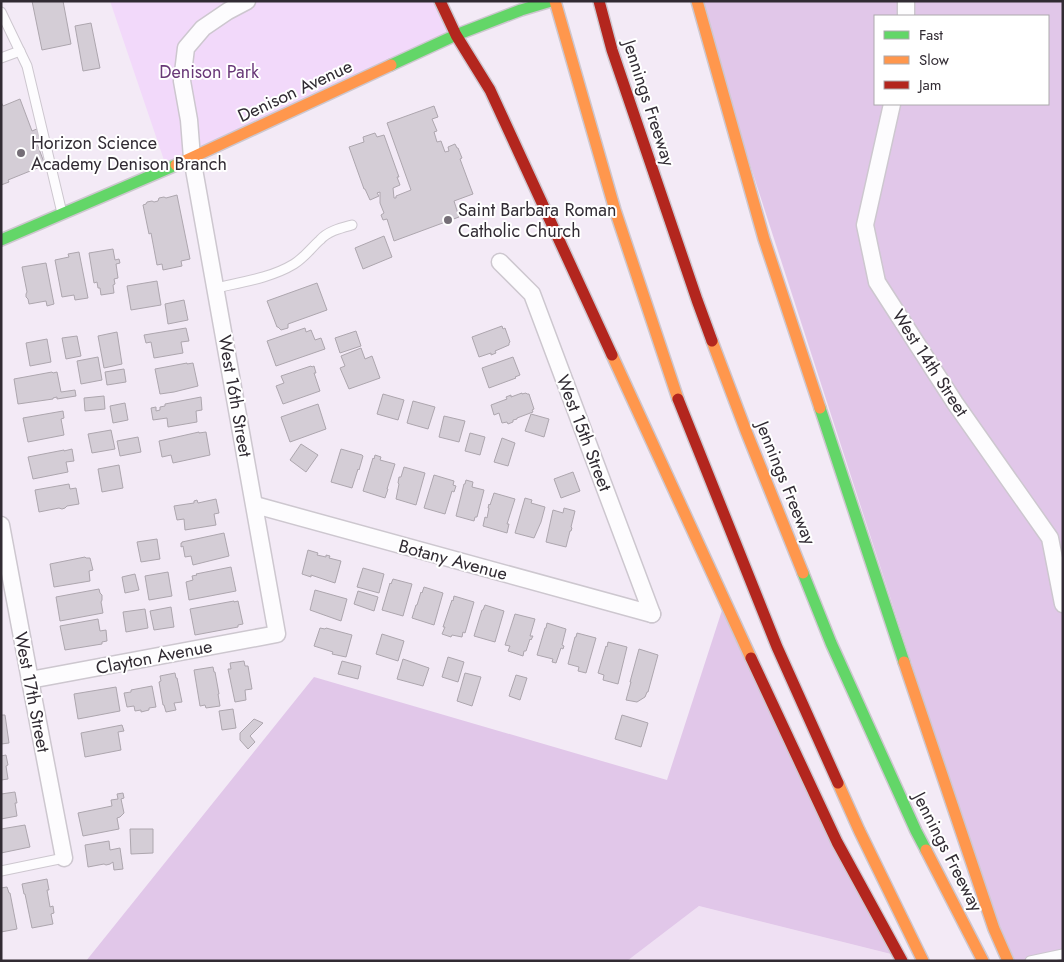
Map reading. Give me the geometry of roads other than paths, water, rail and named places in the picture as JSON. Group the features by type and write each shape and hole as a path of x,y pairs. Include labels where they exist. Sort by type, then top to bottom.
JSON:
{"main road":[{"path":"440,1 456,35 490,90 733,619 838,842 902,961"},
{"name":"Denison Avenue","path":"1,240 192,158 456,35 521,10 551,1"},
{"path":"555,1 615,210 676,394 777,647 859,830 923,961"},
{"name":"Jennings Freeway","path":"598,1 612,50 691,282 746,431 831,643 916,831 983,961"},
{"path":"696,1 764,239 952,806 994,929 1008,961"}],"street":[{"path":"192,158 189,120 182,81 186,48 203,28 247,1"},
{"path":"906,1 906,15"},
{"name":"West 14th Street","path":"892,105 866,225 877,282 955,403 1050,538 1063,604"},
{"name":"West 16th Street","path":"192,158 277,634"},
{"name":"West 15th Street","path":"500,262 532,294 652,614"},
{"name":"Botany Avenue","path":"255,505 652,614"},
{"name":"West 17th Street","path":"1,525 64,858"},
{"name":"Clayton Avenue","path":"30,680 277,634"}],"lane":[{"path":"1,12 27,66 62,214"},
{"path":"1,58 20,51"},
{"path":"216,288 261,277 289,266 306,255 326,235 352,225"},
{"path":"1,871 64,858"},
{"path":"1030,961 1063,954"}],"place":[{"name":"Horizon Science Academy Denison Branch","path":"21,153"},
{"name":"Saint Barbara Roman Catholic Church","path":"448,220"}],"park label":[{"name":"Denison Park","path":"209,72"}]}
